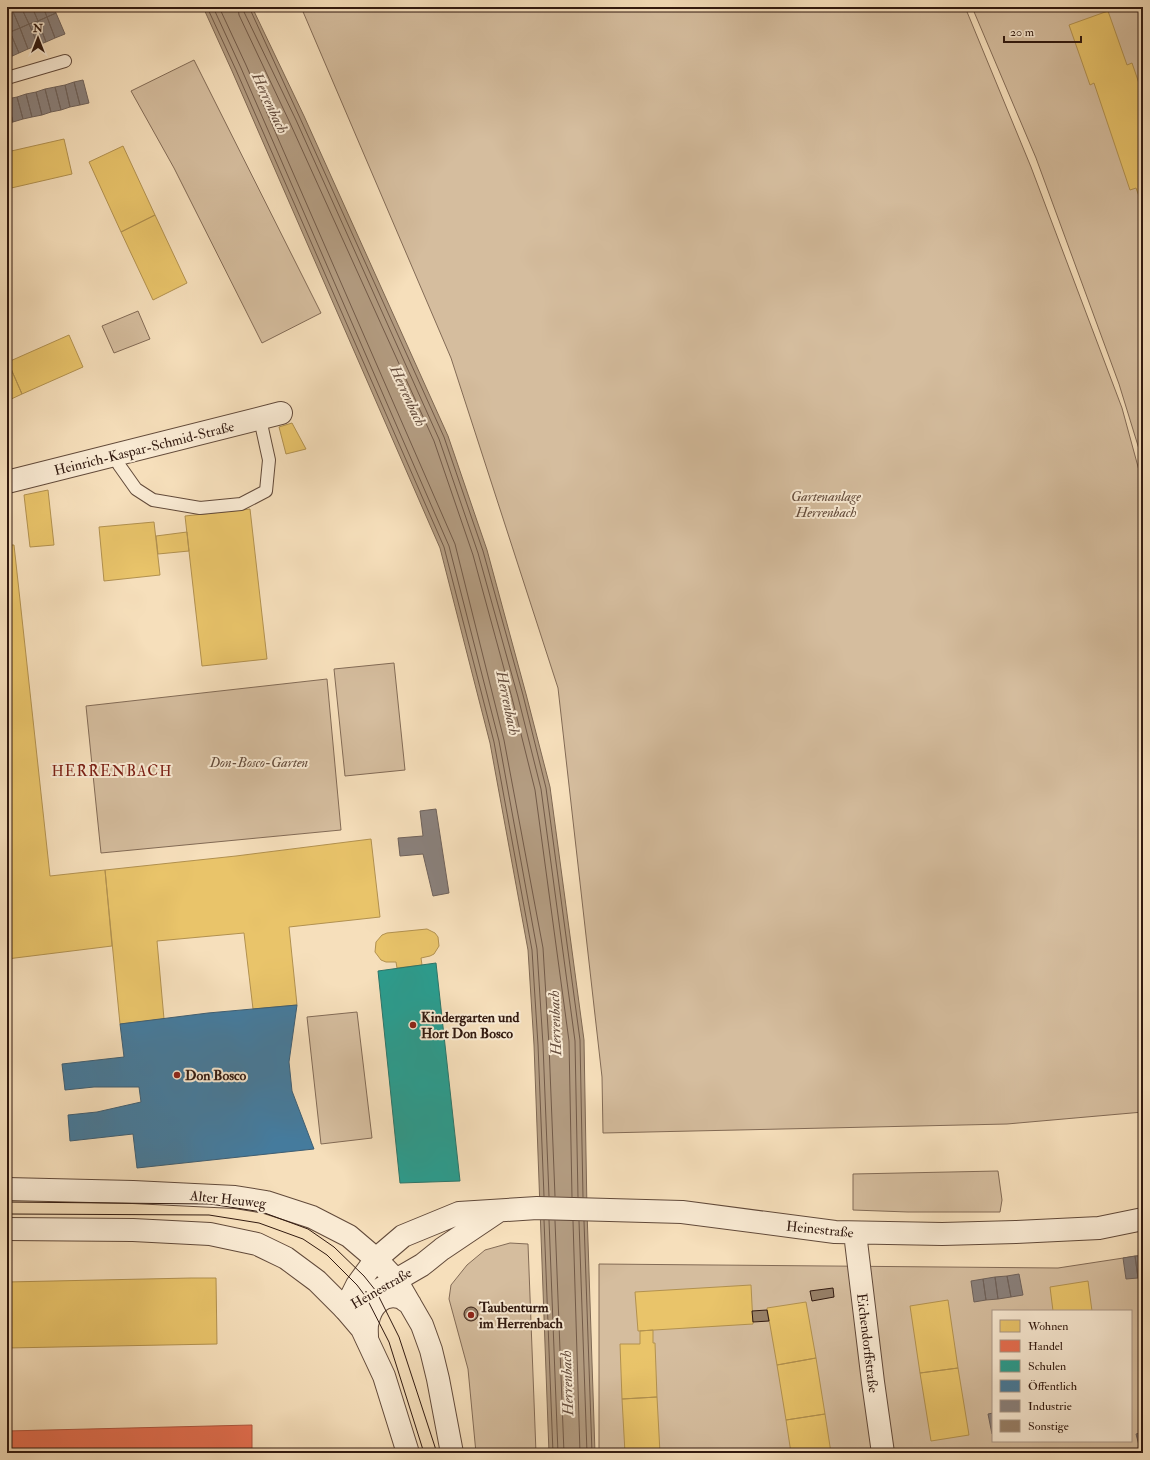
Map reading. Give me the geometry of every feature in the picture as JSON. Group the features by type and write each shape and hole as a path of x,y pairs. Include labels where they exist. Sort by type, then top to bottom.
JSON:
{"street":[{"name":"Heinrich-Kaspar-Schmid-Straße","path":"7,482 281,413"},
{"name":"Alter Heuweg","path":"7,1189 235,1197 266,1202 318,1220 349,1236 376,1258 396,1280 422,1325 438,1380 452,1453"},
{"name":"Heinestraße","path":"345,1309 357,1285 376,1258 404,1236 459,1213 537,1208 590,1208 682,1212 836,1232 942,1234 1099,1228 1143,1219"},
{"name":"Heinestraße","path":"345,1309 422,1265 442,1249 498,1211"},
{"path":"7,1229 133,1230 203,1233 257,1244 286,1258 312,1277 345,1309 362,1329 384,1376 408,1453"},
{"name":"Eichendorffstraße","path":"855,1233 883,1453"},
{"path":"367,1337 367,1322 372,1308 380,1300 387,1297 400,1297 410,1304"}],"lane":[{"path":"7,78 65,61"},
{"path":"114,454 119,465 136,488 153,500 200,508 241,504 266,491 269,460 260,419"}],"green space":[{"name":"Gartenanlage Herrenbach","path":"301,7 965,7 1031,167 1122,408 1143,485 1143,1112 1007,1124 603,1133 602,1077 558,688 451,358"},
{"path":"972,7 1143,7 1143,462 1119,384 1036,158"},
{"path":"194,60 321,313 262,343 174,168 131,91"},
{"path":"138,311 150,339 114,353 102,326"},
{"path":"394,663 405,770 345,776 334,669"},
{"name":"Don-Bosco-Garten","path":"327,679 341,830 101,853 86,706"},
{"path":"357,1012 372,1138 321,1144 307,1017"},
{"path":"998,1171 1002,1200 1000,1212 908,1212 853,1210 853,1174"},
{"path":"510,1243 528,1244 536,1453 476,1453 468,1369 449,1299 451,1285 467,1265 485,1250"},
{"path":"1143,1255 1143,1453 599,1453 599,1264 1058,1268"}],"water":[{"name":"Herrenbach","path":"203,7 252,7 304,116 448,436 487,550 550,787 584,1040 587,1211 595,1453 549,1453 534,1045 528,950 490,743 440,548"}],"building: Wohnen":[{"path":"1108,11 1127,65 1132,63 1143,95 1143,207 1136,188 1130,190 1094,83 1090,85 1069,25"},
{"path":"64,139 72,174 7,189 7,152"},
{"path":"123,146 155,215 121,232 89,162"},
{"path":"155,215 187,283 153,300 121,232"},
{"path":"69,335 83,367 22,394 8,362"},
{"path":"8,362 22,394 7,401 7,363"},
{"path":"292,423 306,449 286,454 279,427"},
{"path":"48,490 54,545 30,547 24,495"},
{"path":"250,509 267,659 202,666 185,516"},
{"path":"154,522 160,575 104,581 99,527"},
{"path":"187,532 189,551 158,554 156,536"},
{"path":"7,545 14,545 50,876 105,870 112,946 7,959"},
{"path":"371,839 380,917 289,927 297,1005 253,1009 244,933 157,941 164,1019 120,1024 105,870 236,856"},
{"path":"427,929 435,933 438,937 439,946 434,954 421,958 422,965 397,968 396,962 386,962 381,960 375,952 376,942 382,935 387,933"},
{"path":"216,1278 217,1344 7,1348 7,1282"},
{"path":"1088,1281 1092,1310 1053,1310 1050,1287"},
{"path":"751,1285 753,1324 638,1331 635,1292"},
{"path":"948,1300 958,1368 920,1373 910,1306"},
{"path":"806,1302 816,1358 777,1365 767,1308"},
{"path":"653,1330 653,1343 655,1343 657,1397 622,1399 620,1344 640,1344 640,1331"},
{"path":"816,1358 825,1414 786,1420 777,1365"},
{"path":"958,1368 969,1435 931,1441 920,1373"},
{"path":"657,1397 660,1453 625,1453 622,1399"},
{"path":"825,1414 831,1453 791,1453 786,1420"}],"building: Handel":[{"path":"252,1425 252,1453 7,1453 7,1431"}],"building: Schulen":[{"name":"Kindergarten und Hort Don Bosco","path":"436,963 460,1181 400,1183 378,971"}],"building: Öffentlich":[{"name":"Don Bosco","path":"297,1005 289,1062 292,1091 314,1149 137,1168 133,1134 70,1141 68,1115 97,1112 141,1102 139,1087 94,1087 65,1090 62,1064 124,1057 120,1024 208,1013"}],"building: Industrie":[{"path":"11,7 20,28 10,32 7,24 7,9"},
{"path":"11,7 21,7 29,24 20,28"},
{"path":"21,7 32,7 38,21 29,24"},
{"path":"32,7 43,7 47,17 38,21"},
{"path":"43,7 53,7 56,13 47,17"},
{"path":"56,13 65,34 55,38 47,17"},
{"path":"47,17 55,38 46,42 38,21"},
{"path":"38,21 46,42 38,45 29,24"},
{"path":"29,24 38,45 28,49 20,28"},
{"path":"20,28 28,49 19,53 10,32"},
{"path":"10,32 19,53 10,57 7,49 7,33"},
{"path":"83,80 89,103 80,105 74,82"},
{"path":"74,82 80,105 70,107 65,85"},
{"path":"65,85 70,107 61,110 55,87"},
{"path":"55,87 61,110 51,112 45,89"},
{"path":"45,89 51,112 42,115 36,92"},
{"path":"36,92 42,115 32,117 26,94"},
{"path":"26,94 32,117 23,119 17,97"},
{"path":"17,97 23,119 13,122 7,99"},
{"path":"7,99 13,122 7,124"},
{"path":"436,809 449,893 433,896 423,854 400,856 398,838 423,836 420,811"},
{"path":"1135,1256 1138,1278 1126,1279 1123,1258"},
{"path":"1135,1256 1143,1256 1143,1277 1138,1278"},
{"path":"1019,1274 1023,1295 1011,1297 1007,1276"},
{"path":"1007,1276 1011,1297 998,1299 995,1277"},
{"path":"995,1277 998,1299 986,1300 983,1279"},
{"path":"983,1279 986,1300 974,1302 971,1281"},
{"path":"992,1413 992,1434 988,1414"},
{"path":"1143,1432 1143,1453 1141,1453 1136,1434"}],"building: Sonstige":[{"path":"833,1288 834,1297 812,1301 810,1291"},
{"name":"Taubenturm im Herrenbach","path":"471,1307 476,1309 478,1314 476,1319 471,1321 466,1319 464,1314 466,1309"},
{"path":"767,1310 769,1321 753,1322 752,1311"}],"tram line":[{"path":"7,1202 210,1204 262,1212 308,1229 334,1247 364,1276 376,1291 399,1337 437,1453"},
{"path":"7,1214 209,1215 259,1223 303,1239 327,1255 357,1285 366,1297 389,1342 424,1453"}],"place":[{"name":"Kindergarten und Hort Don Bosco","path":"413,1025"},
{"name":"Don Bosco","path":"177,1075"},
{"name":"Taubenturm im Herrenbach","path":"471,1315"}],"district":[{"name":"HERRENBACH","path":"112,771"}]}
